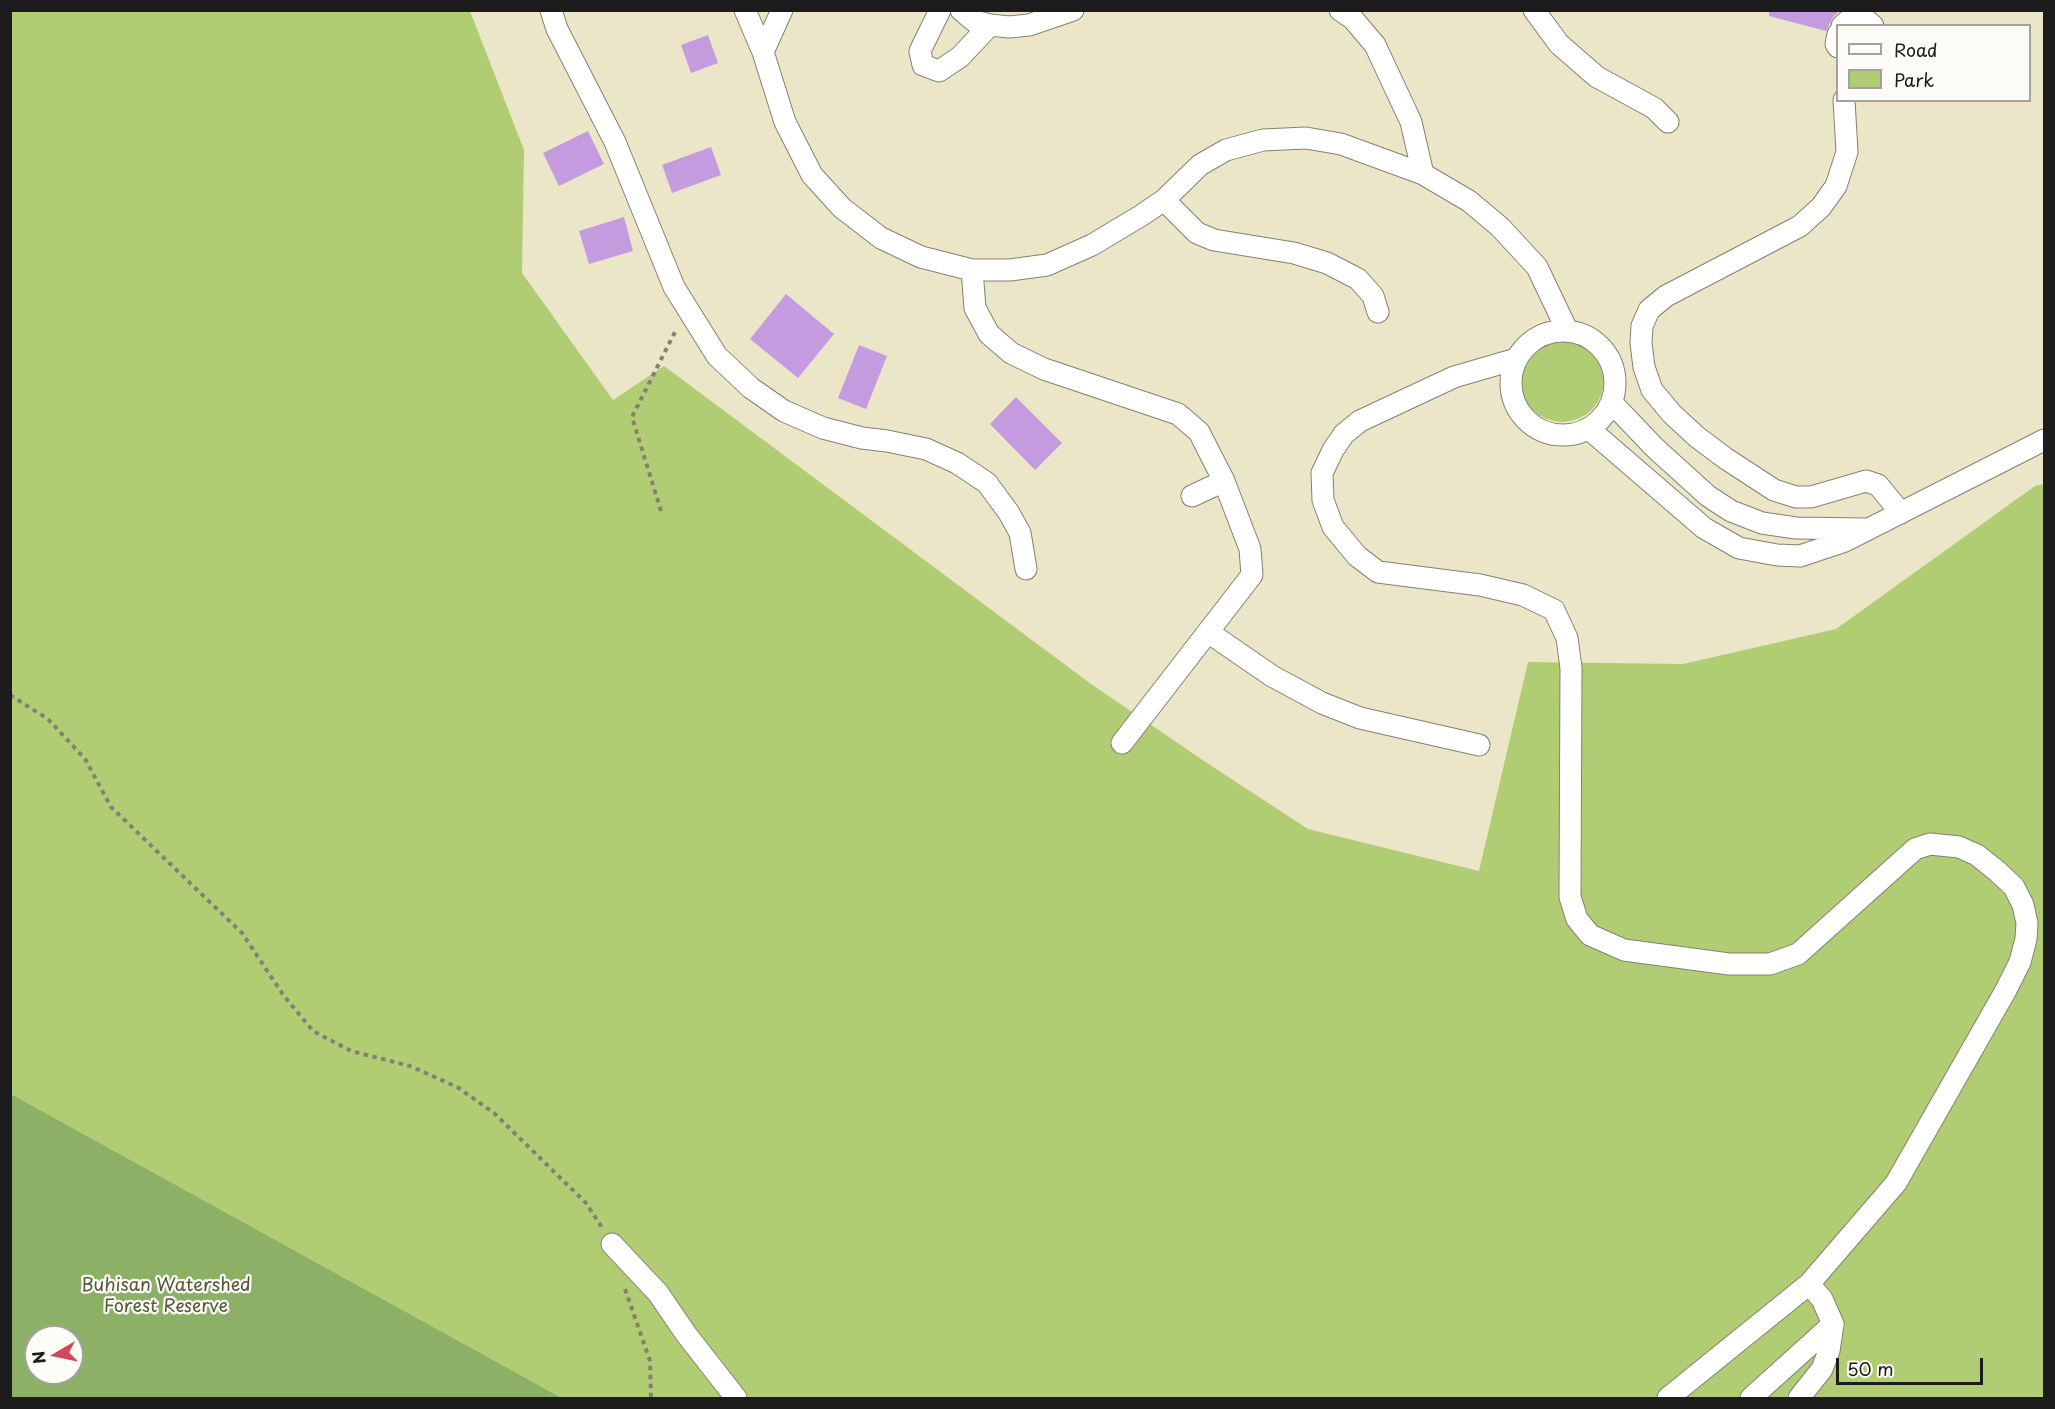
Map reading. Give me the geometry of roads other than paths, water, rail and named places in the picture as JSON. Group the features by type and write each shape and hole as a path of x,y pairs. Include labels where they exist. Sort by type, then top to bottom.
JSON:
{"street":[{"path":"551,10 561,37 615,142 674,287 717,356 751,388 784,411 823,428 862,438 926,449 957,463 987,483 1009,513 1020,533 1026,569"},
{"path":"745,10 763,52 785,122 812,175 842,208 881,238 921,257 972,270 1010,270 1047,265 1092,245 1142,215 1164,200 1200,165 1226,150 1263,140 1306,138 1341,144 1423,174 1469,201 1516,243 1537,267 1567,330"},
{"path":"763,52 782,10"},
{"path":"940,10 920,51 923,65 939,71 960,57 990,26"},
{"path":"961,10 974,21 990,26 1029,25 1073,10"},
{"path":"1534,10 1558,44 1597,77 1654,108 1668,122"},
{"path":"1352,13 1375,45 1411,122 1423,174"},
{"path":"1844,24 1850,19 1865,19 1871,24"},
{"path":"1844,102 1847,152 1836,186 1821,207 1800,226 1666,296 1649,310 1642,326 1641,343 1644,367 1652,390 1672,414 1725,458 1774,490 1796,497 1811,497 1866,481 1878,485 1901,513"},
{"path":"1164,200 1197,233 1214,240 1294,253 1327,263 1358,279 1373,296 1378,312"},
{"path":"972,270 975,308 989,334 1011,353 1044,369 1178,414 1199,432 1224,481 1250,549 1252,575 1122,743"},
{"path":"1567,330 1579,333 1600,346 1608,356 1616,379 1613,404 1606,414 1588,429 1565,436 1553,435 1531,425 1522,417 1511,395 1512,370 1516,359 1529,343 1546,333 1567,330"},
{"path":"1516,359 1454,377 1360,421 1344,434 1322,473 1323,500 1333,527 1358,556 1378,572 1480,585 1523,595 1554,610 1568,638 1571,668 1570,897 1577,919 1590,935 1624,950 1729,964 1770,964 1798,954 1915,849 1930,844 1959,847 1977,855 2014,887 2023,905 2027,923 2026,939 2020,962 1952,1087 1896,1183 1809,1284 1668,1398"},
{"path":"1613,404 1655,448 1708,496 1731,511 1762,523 1868,530"},
{"path":"1588,429 1704,528 1739,548 1777,555 1800,556 1825,549 1868,530 2044,440"},
{"path":"1192,496 1224,481"},
{"path":"1208,632 1272,676 1322,703 1360,718 1479,745"},
{"path":"612,1244 658,1293 686,1334 736,1398"},
{"path":"1799,1398 1822,1369 1829,1351 1833,1324 1822,1299 1809,1284"},
{"path":"1751,1398 1833,1324"}],"park label":[{"name":"Buhisan Watershed Forest Reserve","path":"166,1296"}]}
